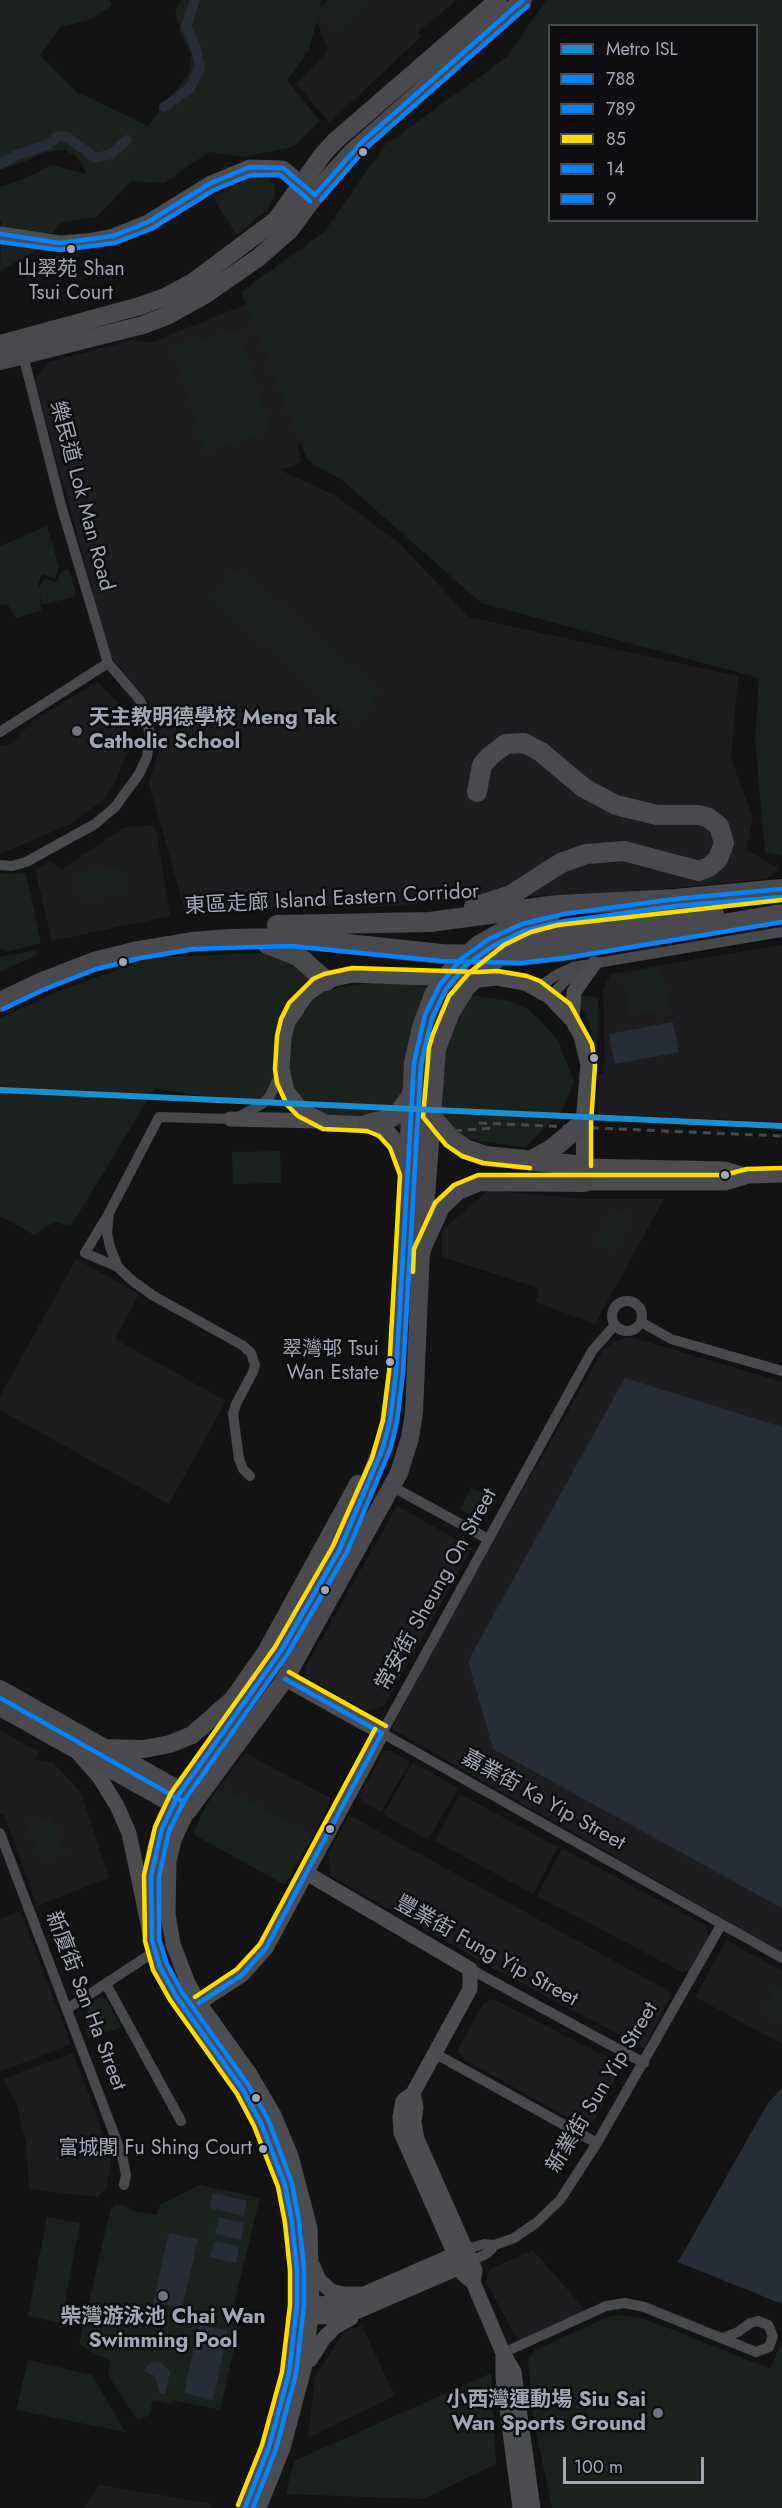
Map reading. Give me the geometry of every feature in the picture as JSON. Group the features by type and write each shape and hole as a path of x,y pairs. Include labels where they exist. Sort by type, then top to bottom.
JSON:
{"highway":[{"path":"394,923 449,913 502,899 561,863 586,854 624,851 699,871 714,864 723,848 721,831 715,822 707,817 698,814 657,815 616,805 584,788 541,752 524,743 506,744 490,756 482,765 477,792"},
{"name":"東區走廊 Island Eastern Corridor","path":"0,989 34,973 92,952 173,933 245,925 394,923 459,919 557,905 675,899 782,889"},
{"path":"421,1251 430,1115 426,1048 429,1005 446,977 461,959 499,933 675,899"},
{"path":"553,924 782,907"},
{"name":"東區走廊 Island Eastern Corridor","path":"0,1002 61,974 116,956 173,944 229,939 291,938 442,954 519,956 564,951 782,914"},
{"path":"229,939 256,942 290,951 307,961 326,981"},
{"path":"408,1174 413,1093 426,1048"},
{"path":"368,1124 386,1120 400,1112 413,1093"},
{"path":"430,1115 451,1139 465,1149 485,1156 530,1161 584,1174"},
{"path":"530,1161 552,1149 583,1124"}],"main road":[{"path":"0,344 21,347 143,324 181,309 272,248 295,224 323,154 335,141 498,0"},
{"path":"309,189 524,0"},
{"path":"0,234 60,243 113,236 148,222 216,181 250,167 283,168 309,189"},
{"path":"0,361 21,347"},
{"path":"572,1020 574,992 594,964"},
{"path":"325,1122 302,1110 293,1101 284,1081 282,1069 284,1038 288,1022 307,994 326,981 352,975 370,974 478,980 497,978 525,983 544,993 572,1020 581,1036 587,1056 583,1124 584,1174"},
{"path":"153,1946 150,1893 156,1850 166,1818 177,1797 271,1668 340,1549 373,1477 387,1435 396,1373 408,1174 397,1144 382,1129 368,1124 231,1119"},
{"path":"302,2384 304,2310 285,2185 270,2142 243,2090 193,2007 179,1963 168,1914 169,1861 174,1840 191,1805 285,1678 393,1487 407,1450 412,1425 421,1251 441,1207 451,1196 468,1186 492,1180 584,1174 725,1169 748,1176 782,1175"},
{"path":"103,1748 144,1749 170,1744 192,1734 233,1699 266,1652 364,1471 387,1435"},
{"name":"嘉業街 Ka Yip Street","path":"285,1678 382,1733"},
{"path":"0,1689 103,1748 191,1805"},
{"path":"0,1707 76,1749 191,1805"},
{"name":"常安街 Sheung On Street","path":"193,2007 242,1975 258,1960 308,1874 382,1733"},
{"path":"192,1734 191,1744 200,1760 208,1765 222,1763"},
{"path":"76,1749 100,1778 117,1806 129,1833 153,1946 168,1982 193,2007 260,2088 283,2136 306,2208 312,2263 304,2310 282,2406 245,2508"},
{"name":"豐業街 Fung Yip Street","path":"308,1874 470,1969"},
{"path":"470,1969 470,1989 413,2093 403,2101 400,2116 401,2133 463,2258 476,2272 473,2282 503,2353 514,2372 533,2508"},
{"name":"新業街 Sun Yip Street","path":"304,2310 341,2304 463,2258"},
{"name":"新業街 Sun Yip Street","path":"304,2310 339,2317 367,2309 463,2258"},
{"path":"312,2263 320,2280 331,2291 351,2295 370,2292"},
{"path":"259,2508 283,2448 302,2384 318,2345 334,2327 367,2309"},
{"path":"503,2353 503,2378 520,2508"}],"street":[{"name":"樂民道 Lok Man Road","path":"21,347 58,495 108,663"},
{"path":"0,732 108,663 129,686 145,711 149,725 150,744 139,774 115,807 95,824 26,862 12,866 0,865"},
{"path":"544,993 558,974 573,967 782,933"},
{"path":"544,993 594,964"},
{"path":"250,1476 243,1469 239,1460 233,1414 234,1407 254,1372 254,1359 247,1348 152,1295 118,1267 85,1253 109,1214 159,1117 231,1119 252,1110 270,1096 282,1069"},
{"path":"109,1214 107,1233 118,1267"},
{"path":"96,1257 106,1257 110,1247"},
{"path":"623,1301 632,1302 640,1308 641,1322 638,1326 629,1331 615,1325 613,1311 623,1301"},
{"path":"641,1322 671,1339 782,1371"},
{"name":"常安街 Sheung On Street","path":"382,1733 592,1351 615,1325"},
{"path":"393,1487 488,1539"},
{"name":"嘉業街 Ka Yip Street","path":"382,1733 782,1958"},
{"name":"新廈街 San Ha Street","path":"0,1833 122,2155 126,2175 124,2185"},
{"name":"新業街 Sun Yip Street","path":"463,2258 488,2253 495,2245 514,2238 555,2207 597,2143 721,1925"},
{"path":"67,2009 106,1984 153,1946"},
{"name":"豐業街 Fung Yip Street","path":"470,1969 644,2063"},
{"path":"470,1989 484,1977"},
{"path":"106,1984 181,2121"},
{"path":"434,2053 597,2143"},
{"path":"503,2353 616,2303 635,2304 723,2338"}],"shaded area":[{"path":"0,0 110,0 112,6 86,21 60,27 40,55 75,91 148,126 189,73 191,54 179,31 180,25 175,12 181,0 322,0 309,50 287,80 320,121 293,147 244,157 209,152 164,183 131,181 97,217 61,223 36,251 0,271 2,221 0,219 0,187 24,179 51,165 87,174 78,158 65,150 46,152 17,165 0,169"},
{"path":"327,0 457,0 418,32 421,37 329,123 297,84 328,50 313,14"},
{"path":"338,0 361,0 364,4 337,28 324,13"},
{"path":"546,0 782,0 782,856 765,852 755,741 759,678 481,603 342,480 308,461 241,292 325,231 385,145 507,57"},
{"path":"252,175 268,178 273,183 275,192 269,208 237,235 213,198"},
{"path":"250,303 303,435 298,446 301,462 288,468 278,469 336,496 400,544 469,617 738,676 731,758 753,818 746,849 779,869 766,879 652,890 447,900 393,906 184,908 149,783 161,743 156,715 146,698 110,656 35,380 48,362 133,340 150,343"},
{"path":"239,330 270,431 205,451 173,348"},
{"path":"47,526 59,567 55,579 42,574 38,582 39,589 44,578 56,582 61,572 69,568 76,596 42,605 40,594 41,611 16,618 8,605 0,604 0,546"},
{"path":"235,570 239,571 378,693 356,722 213,597"},
{"path":"97,682 127,711 132,741 116,781 106,797 73,823 0,854 0,746 11,744 34,720"},
{"path":"152,825 156,830 170,916 52,941 35,870 50,862 62,869 123,828"},
{"path":"119,867 123,893 81,899 77,874"},
{"path":"26,873 41,943 7,952 0,948 0,874"},
{"path":"782,945 782,1122 596,1114 599,1074 605,1074 603,989 611,974"},
{"path":"36,950 37,955 0,972 0,957"},
{"path":"260,953 294,957 324,992 341,987 389,981 509,1001 526,1008 558,1041 574,1081 563,1109 525,1148 155,1088 71,1226 54,1222 34,1235 0,1216 0,1018 56,992 150,958"},
{"path":"661,967 669,1009 630,1016 622,974"},
{"path":"580,995 598,998 597,1050 587,1018 578,1002"},
{"path":"673,1022 679,1052 615,1064 609,1034"},
{"path":"280,1151 281,1183 233,1184 232,1152"},
{"path":"489,1190 583,1199 664,1199 595,1324 536,1302 539,1288 442,1257 442,1230"},
{"path":"613,1208 632,1218 613,1252 595,1242"},
{"path":"76,1259 139,1294 115,1339 226,1401 169,1504 0,1410 0,1396"},
{"path":"631,1337 782,1382 782,1952 392,1729 433,1647 602,1352 615,1341"},
{"path":"625,1378 782,1427 782,1908 493,1749 468,1661"},
{"path":"471,1487 497,1500 485,1516 471,1516 460,1509"},
{"path":"397,1506 472,1548 384,1706 368,1711 308,1678 305,1668"},
{"path":"0,1730 39,1752 35,1760 52,1762 81,1792 109,1878 37,1906 4,1815 0,1813"},
{"path":"384,1751 391,1751 410,1762 381,1812 363,1802 359,1796"},
{"path":"245,1753 332,1799 313,1836 221,1785"},
{"path":"413,1762 458,1788 428,1840 383,1814"},
{"path":"221,1785 313,1836 285,1885 193,1834 207,1804"},
{"path":"460,1794 558,1847 533,1894 435,1841"},
{"path":"349,1815 667,1990 670,1996 644,2048 482,1962 331,1876 328,1854"},
{"path":"51,1816 65,1853 42,1861 28,1824"},
{"path":"562,1848 705,1925 709,1937 690,1971 682,1972 537,1896"},
{"path":"20,1911 71,2044 0,2072 0,1919"},
{"path":"726,1940 782,1971 782,2044 695,1997"},
{"path":"776,1986 782,1989 782,2020 763,2010"},
{"path":"100,1998 106,1999 121,2027 88,2039 86,2015 91,2004"},
{"path":"493,1999 613,2060 619,2071 594,2121 583,2126 465,2060 457,2051 483,2004"},
{"path":"73,2053 112,2156 106,2189 97,2197 29,2189 26,2143 16,2102 3,2079"},
{"path":"782,2088 782,2304 678,2262 768,2103"},
{"name":"柴灣游泳池 Chai Wan Swimming Pool","path":"200,2185 260,2198 230,2321 240,2324 220,2410 172,2400 171,2404 153,2400 149,2415 138,2421 108,2375 110,2362 79,2344 111,2208 116,2204 126,2206 133,2211 157,2215 160,2205"},
{"path":"213,2193 247,2201 244,2216 210,2208"},
{"path":"47,2217 80,2223 61,2323 28,2316"},
{"path":"219,2217 244,2223 241,2240 215,2234"},
{"path":"169,2233 198,2239 182,2308 153,2302"},
{"path":"214,2241 239,2246 236,2263 210,2257"},
{"path":"533,2250 585,2310 522,2339 515,2336 486,2282 490,2269"},
{"name":"小西灣運動場 Siu Sai Wan Sports Ground","path":"618,2315 638,2317 770,2369 782,2341 782,2508 552,2508 533,2417 528,2360 535,2350 608,2317"},
{"path":"199,2325 228,2331 213,2400 184,2393"},
{"path":"362,2326 395,2396 308,2438 315,2376 344,2332"},
{"path":"28,2360 92,2375 125,2432 16,2410"},
{"path":"154,2362 163,2364 170,2372 165,2394 160,2393 155,2376 144,2371 146,2366"},
{"path":"491,2373 496,2464 423,2499 286,2494 294,2461"},
{"path":"100,2485 210,2503 213,2508 83,2508"}],"waterway":[{"path":"164,107 190,88 200,68 194,42 186,27 195,0"},
{"path":"0,164 19,154 47,145 59,136 67,137 96,158 111,154 127,140"}],"railway":[{"path":"479,1123 782,1136"},
{"path":"454,1131 490,1128"}],"metro line":[{"name":"ISL","path":"0,1090 782,1126"}],"transit line":[{"name":"14","path":"315,195 362,142 523,0"},
{"name":"9","path":"321,200 367,147 528,6"},
{"name":"14","path":"0,234 60,243 113,236 148,222 211,183 250,167 283,168 315,195"},
{"name":"9","path":"0,242 60,250 115,243 151,229 214,190 251,175 280,175 310,201"},
{"name":"788","path":"245,2508 269,2447 289,2373 297,2305 297,2270 292,2222 285,2185 261,2123 243,2090 176,1996 160,1967 152,1940 151,1876 162,1829 177,1797 281,1651 340,1549 383,1448 390,1421 396,1373 414,1063 425,1015 440,985 461,959 489,939 522,924 564,914 675,899 782,889"},
{"name":"789","path":"253,2508 276,2449 296,2374 304,2305 304,2269 299,2221 292,2183 268,2119 249,2086 182,1992 167,1964 159,1939 159,1877 169,1831 184,1801 287,1655 347,1552 390,1450 397,1422 403,1373 421,1064 432,1018 446,989 466,965 493,946 524,931 565,921 676,906 782,897"},
{"name":"85","path":"530,1168 483,1163 462,1156 446,1145 423,1117 429,1048 433,1034 449,996 469,973 504,945 531,932 558,925 781,900"},
{"name":"789","path":"3,1009 96,969 140,958 193,949 291,946 441,961 520,963 565,958 782,922"},
{"name":"85","path":"238,2505 262,2445 282,2372 290,2305 290,2270 285,2223 278,2187 254,2126 237,2094 170,2000 153,1970 145,1941 144,1875 155,1827 171,1793 275,1647 333,1546 372,1458 383,1420 389,1372 400,1175 390,1148 379,1136 367,1131 323,1129 298,1116 287,1105 277,1083 275,1069 277,1036 281,1019 289,1003 313,979 324,974 352,968 498,971 527,976 540,981 570,1004 592,1044 595,1065 591,1166"},
{"name":"85","path":"413,1272 414,1249 435,1203 454,1185 478,1175 724,1175 747,1169 782,1168"},
{"name":"85","path":"289,1672 386,1726"},
{"name":"788","path":"285,1679 382,1733"},
{"name":"789","path":"0,1698 184,1802 182,1804"},
{"name":"85","path":"195,1997 237,1969 260,1944 375,1729"},
{"name":"788","path":"199,2003 242,1975 266,1948 382,1733"}],"place":[{"name":"山翠苑 Shan Tsui Court","path":"71,249"},
{"name":"天主教明德學校 Meng Tak Catholic School","path":"77,731"},
{"name":"翠灣邨 Tsui Wan Estate","path":"390,1362"},
{"name":"富城閣 Fu Shing Court","path":"263,2149"},
{"name":"柴灣游泳池 Chai Wan Swimming Pool","path":"163,2296"},
{"name":"小西灣運動場 Siu Sai Wan Sports Ground","path":"658,2413"}]}
